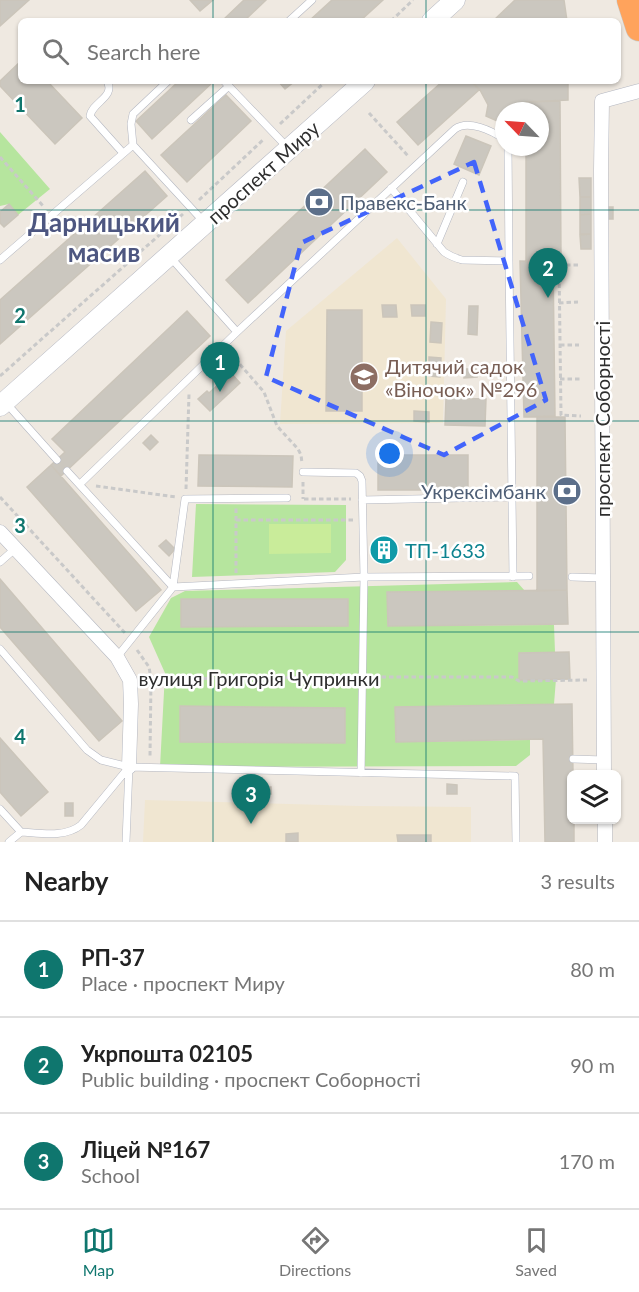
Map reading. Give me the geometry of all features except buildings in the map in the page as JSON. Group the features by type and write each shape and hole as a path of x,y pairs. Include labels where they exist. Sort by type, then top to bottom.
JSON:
{"highway":[{"path":"630,0 639,28"}],"main road":[{"path":"435,18 455,0"},
{"name":"проспект Миру","path":"2,402 361,84"}],"street":[{"name":"проспект Соборності","path":"604,770 602,101 639,91"},
{"name":"вулиця Григорія Чупринки","path":"0,532 117,657 130,680"},
{"path":"129,767 130,680"},
{"path":"605,824 605,842"}],"lane":[{"path":"292,18 312,0"},
{"path":"109,84 109,91 92,108 90,116 123,153"},
{"path":"165,84 133,114 131,124 133,145 205,224"},
{"path":"191,120 226,84 289,148"},
{"path":"80,484 223,345 460,125 472,124 495,134"},
{"path":"0,260 133,145"},
{"path":"508,156 513,577"},
{"path":"437,244 463,182"},
{"path":"391,188 444,252 455,258 509,261"},
{"path":"169,255 237,332"},
{"path":"2,402 57,460"},
{"path":"67,471 173,587"},
{"path":"303,472 356,473 362,481 364,577 361,773"},
{"path":"362,500 513,497"},
{"path":"117,657 173,587 185,498 287,498"},
{"path":"0,562 15,548"},
{"path":"173,587 364,577 529,576"},
{"path":"572,577 603,578"},
{"path":"0,649 92,755 108,763 129,767 515,776 516,842"},
{"path":"573,759 604,760"},
{"path":"9,842 21,832 58,834 74,830 81,825 129,767"},
{"path":"126,842 129,767"},
{"path":"0,809 21,832"}],"path":[{"path":"394,18 413,0"},
{"path":"0,376 191,207 323,84"},
{"path":"369,113 416,165"},
{"path":"0,157 52,215"},
{"path":"578,265 559,265 560,379 561,415 581,416"},
{"path":"560,303 578,302"},
{"path":"223,345 264,392 277,426 298,448 302,460 303,499"},
{"path":"560,345 579,345"},
{"path":"80,484 185,498 190,378"},
{"path":"560,379 580,379"},
{"path":"236,498 236,584"},
{"path":"287,498 362,500"},
{"path":"236,520 362,520"},
{"name":"вулиця Григорія Чупринки","path":"130,680 512,677 519,681 587,680"}],"highlighted area":[{"path":"474,162 546,400 444,455 266,377 301,243"}],"shaded area":[{"name":"Дитячий садок «Віночок» №296","path":"397,238 446,299 443,423 280,424 286,331"},
{"path":"145,800 471,807 471,842 143,842"}],"green space":[{"path":"0,132 50,189 18,215 9,204 0,206"},
{"path":"196,504 346,505 346,560 335,572 192,577"},
{"path":"269,524 331,524 331,553 269,554"},
{"path":"517,582 525,591 387,593 388,626 554,625 555,652 519,653 519,679 556,679 554,704 395,707 396,742 530,740 530,755 516,766 160,767 165,673 149,637 171,598 185,591"}],"place":[{"name":"Правекс-Банк","path":"319,202"},
{"name":"Укрпошта 02105","path":"548,298"},
{"name":"Дитячий садок «Віночок» №296","path":"364,377"},
{"name":"РП-37","path":"220,392"},
{"name":"Укрексімбанк","path":"567,491"},
{"name":"ТП-1633","path":"384,550"},
{"name":"Ліцей №167","path":"251,824"}],"district":[{"name":"Дарницький масив","path":"104,237"}]}
